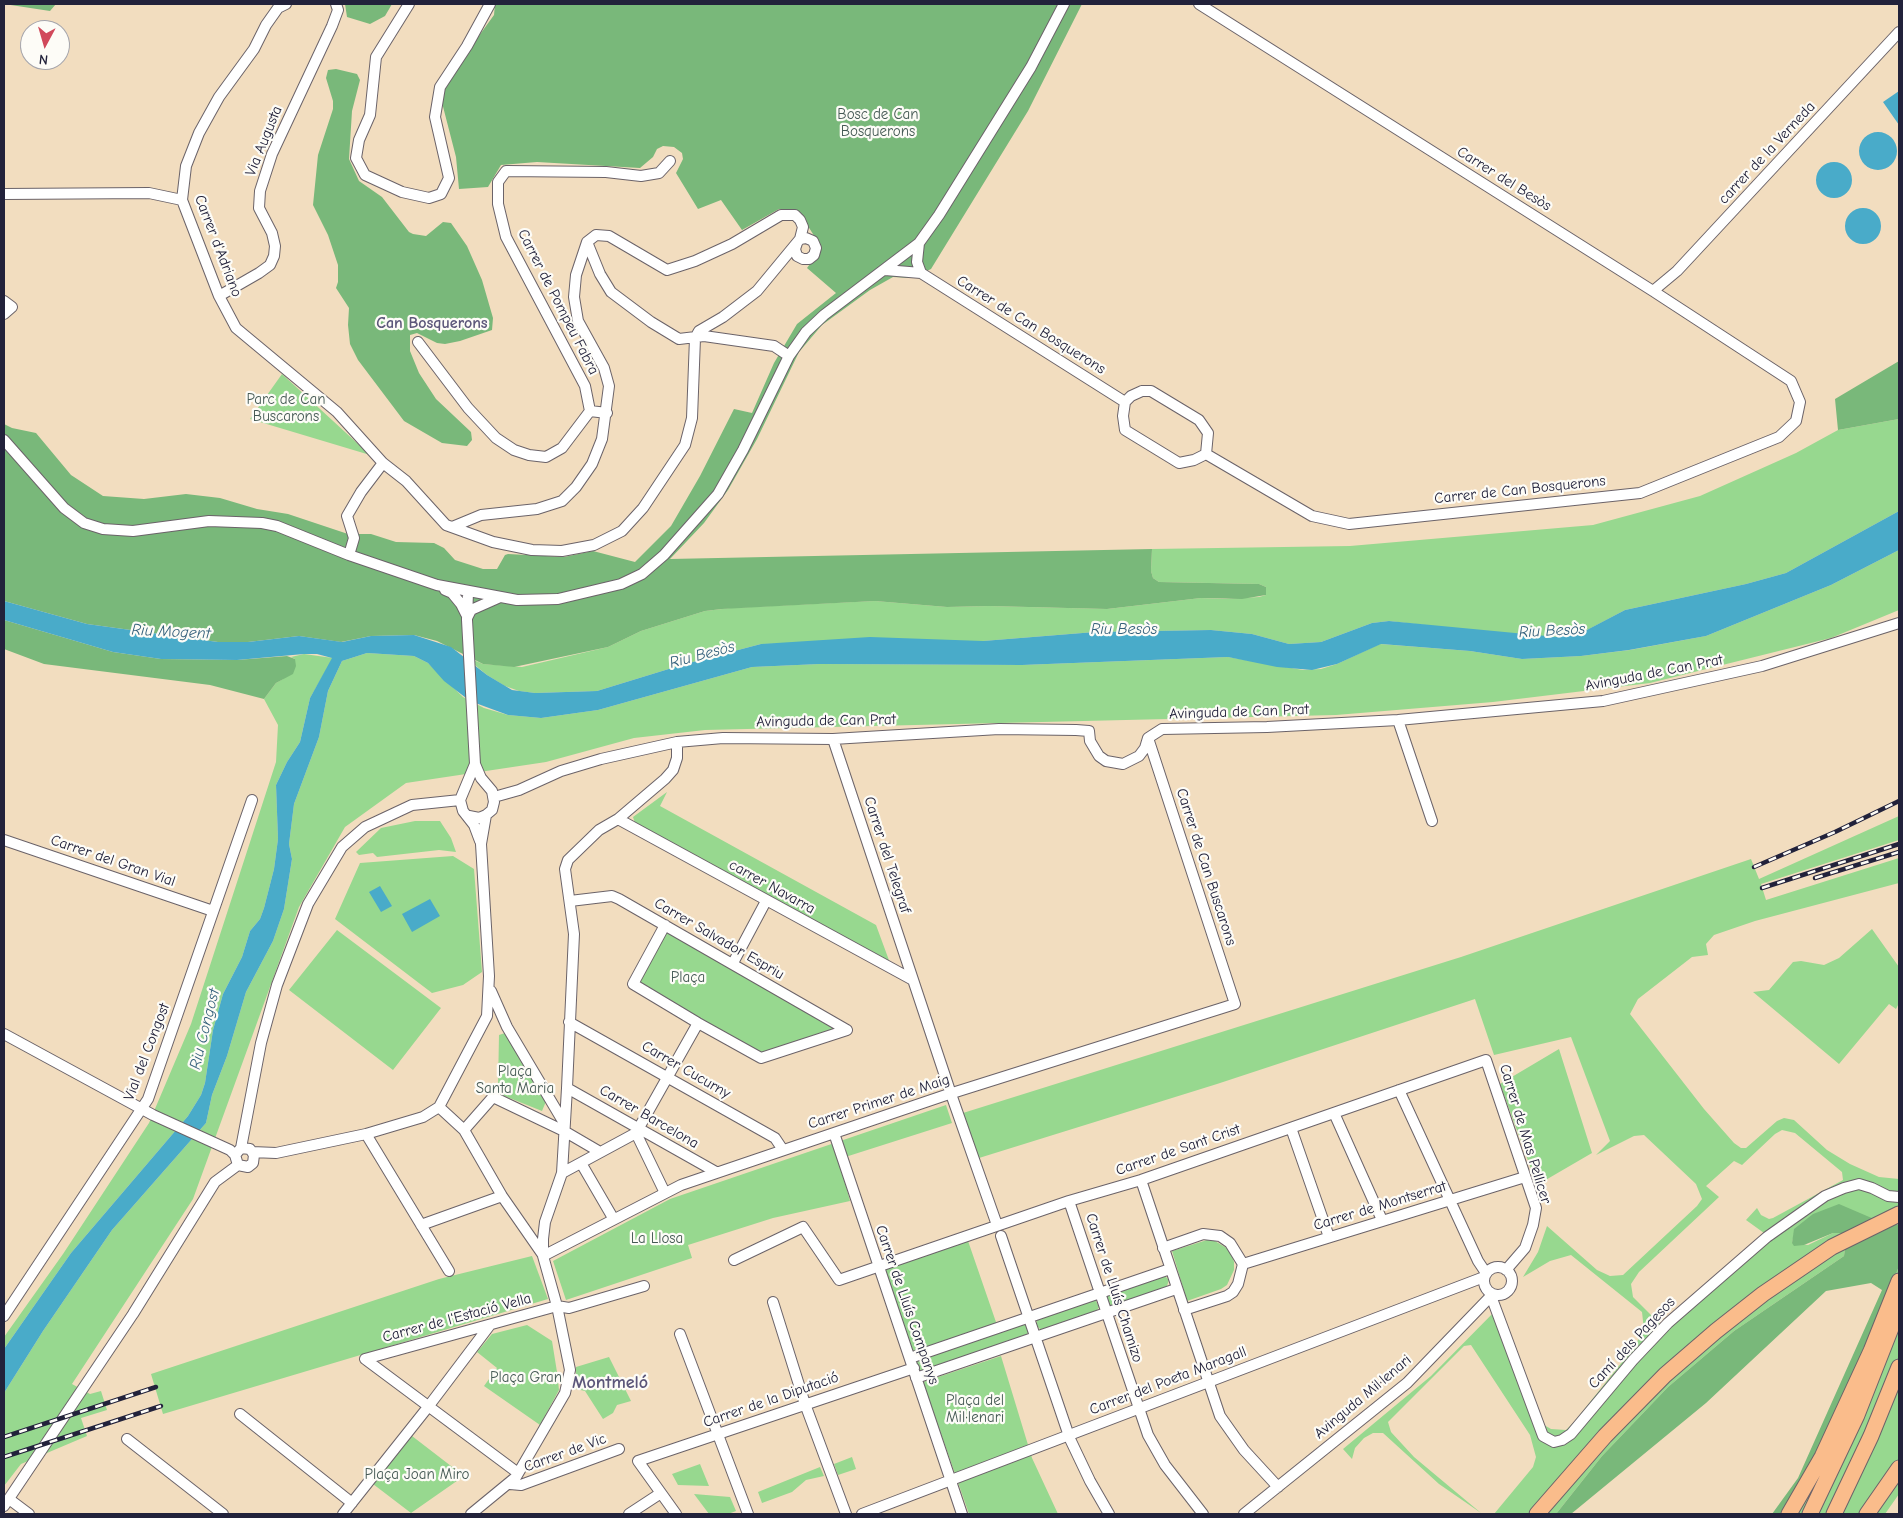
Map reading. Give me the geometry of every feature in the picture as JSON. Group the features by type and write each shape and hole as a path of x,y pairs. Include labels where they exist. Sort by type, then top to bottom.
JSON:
{"highway":[{"path":"1537,1514 1605,1436 1666,1375 1716,1331 1770,1289 1832,1247 1899,1214"},
{"path":"1789,1514 1822,1457 1871,1351 1899,1282"},
{"path":"1810,1514 1858,1415 1899,1308"},
{"path":"1834,1514 1871,1436 1899,1368"},
{"path":"1546,1514 1605,1436"},
{"path":"1867,1514 1899,1468"}],"street":[{"name":"Carrer d'Adriano","path":"286,4 278,8 266,24 254,49 219,97 199,133 186,166 182,200 219,296 236,328 337,412 383,463 406,481 446,525 452,527"},
{"name":"Via Augusta","path":"219,296 260,272 270,264 274,256 275,246 272,233 259,208 260,191 272,154 332,26 338,10 336,4"},
{"path":"409,4 376,58 370,115 359,140 356,158 365,175 402,192 429,198 442,194 449,178 435,117 440,87 467,46 490,4"},
{"path":"4,440 64,508 91,526 124,531 209,521 262,523 277,526 349,555 437,585 498,598 536,601 558,600 612,587 632,579 651,567 700,517 726,482 789,356 806,332 824,315 919,243 939,215 1031,67 1064,4"},
{"name":"Carrer del Besòs","path":"1199,4 1653,290 1791,381"},
{"name":"carrer de la Verneda","path":"1653,290 1677,271 1899,32"},
{"name":"Carrer de Pompeu Fabra","path":"590,411 585,386 506,236 498,204 498,182 506,170 606,172 641,176 658,173 670,161"},
{"path":"4,194 149,193 182,200"},
{"path":"781,215 795,215 800,220 803,227 798,241 757,290 723,317 699,331 695,338 692,418 684,445 643,508 622,531 594,545 562,551 532,550 509,545 452,527 481,515 537,509 562,501 576,488 592,464 602,440 609,386 604,368 578,321 574,297 576,275 587,242 596,235 609,236 667,270 695,262 732,244 781,215"},
{"path":"587,242 600,274 611,292 651,322 679,339 704,336 774,346 789,356"},
{"path":"919,243 917,262 921,273"},
{"name":"Carrer de Can Bosquerons","path":"885,270 921,273 1125,402"},
{"path":"4,314 8,304"},
{"path":"418,342 468,408 496,438 514,450 529,456 546,457 562,448 590,411 606,413"},
{"name":"Carrer de Can Bosquerons","path":"1206,454 1312,516 1349,524 1640,492 1779,436 1796,422 1800,402 1791,381"},
{"path":"1142,391 1151,392 1199,420 1208,433 1206,454 1194,460 1179,463 1125,430 1123,416 1125,402 1131,396 1142,391"},
{"path":"349,555 354,538 347,516 361,492 383,463"},
{"path":"437,585 452,593 461,604 467,621"},
{"path":"468,592 467,621 475,764 494,797 494,806 486,815 479,818 469,816"},
{"path":"467,621 471,610 498,598"},
{"name":"Avinguda de Can Prat","path":"494,797 519,790 561,771 585,764 677,742 723,738 833,739 999,729 1076,730 1089,731 1090,741 1099,756 1106,762 1123,764 1139,756 1145,748 1148,738 1162,729 1267,727 1398,720 1604,701 1762,666 1899,624"},
{"path":"1398,720 1432,821"},
{"name":"Carrer de Can Buscarons","path":"1148,738 1235,1004"},
{"name":"Carrer del Telegraf","path":"833,739 951,1094 997,1225"},
{"path":"543,1256 544,1228 562,1173 567,1088 574,934 565,869 568,860 599,830 618,819 673,770 677,758 677,742"},
{"path":"475,764 460,800 463,811 469,816 481,844"},
{"path":"464,789 474,783 486,786"},
{"name":"Vial del Congost","path":"4,1316 148,1099 252,800"},
{"path":"238,1156 261,1043 277,985 308,904 342,847 365,827 412,805 460,800"},
{"path":"29,1514 6,1502 133,1314 215,1182 238,1156 247,1148 252,1152 276,1153 366,1134 423,1117 439,1107 487,1016 490,988 481,844 486,815"},
{"name":"carrer Navarra","path":"618,819 913,980"},
{"name":"Carrer del Gran Vial","path":"4,840 213,911"},
{"name":"Carrer Salvador Espriu","path":"570,901 612,896 847,1030 761,1058 698,1023"},
{"path":"732,963 766,901"},
{"path":"562,1173 637,1130 698,1023 632,984 665,925"},
{"path":"490,988 500,1015 564,1127"},
{"name":"Carrer Primer de Maig","path":"543,1256 664,1192 716,1172 951,1094 1235,1004"},
{"path":"487,1016 500,1015"},
{"name":"Carrer Cucurny","path":"569,1022 668,1076 775,1138 783,1150"},
{"path":"4,1034 153,1115 230,1150 238,1156 244,1168 251,1166 254,1160 252,1152"},
{"name":"Carrer de Sant Crist","path":"734,1260 803,1227 839,1280 878,1265 1069,1201 1141,1180 1486,1060"},
{"name":"Carrer de Mas Pellicer","path":"1486,1060 1536,1208 1534,1225 1525,1248 1506,1270"},
{"name":"Carrer Barcelona","path":"567,1088 637,1130 716,1172"},
{"path":"1399,1090 1485,1275 1485,1287 1491,1294 1500,1294 1509,1289 1512,1280 1506,1270 1494,1267 1485,1275"},
{"path":"464,1130 493,1097 564,1127 600,1152"},
{"path":"439,1107 464,1130 502,1196 543,1256 557,1306 570,1370 564,1393 510,1484"},
{"path":"1334,1113 1382,1220"},
{"path":"1291,1128 1329,1237"},
{"path":"637,1130 664,1192"},
{"name":"Carrer de Lluís Companys","path":"834,1133 962,1514"},
{"path":"366,1134 449,1271"},
{"path":"581,1162 613,1218"},
{"name":"Carrer de Montserrat","path":"1243,1264 1525,1176"},
{"path":"1141,1180 1207,1382 1220,1416 1244,1450 1278,1487"},
{"name":"Camí dels Pagesos","path":"1491,1294 1543,1436 1554,1442 1562,1440 1571,1434 1633,1360 1668,1323 1767,1237 1825,1196 1844,1188 1859,1184 1888,1196 1899,1197"},
{"path":"421,1225 502,1196"},
{"name":"Carrer de Lluís Chamizo","path":"1069,1201 1148,1435 1165,1465 1203,1514"},
{"path":"528,1232 536,1234 544,1228"},
{"path":"1163,1248 1203,1234 1220,1236 1230,1243 1243,1264 1238,1284 1233,1292 1184,1310"},
{"path":"1001,1236 1069,1435 1090,1481 1109,1514"},
{"path":"913,1368 1028,1317 1170,1269"},
{"name":"Carrer del Poeta Maragall","path":"862,1514 1485,1275"},
{"name":"Carrer de l'Estació Vella","path":"428,1407 365,1359 557,1306 569,1308 644,1286"},
{"path":"913,1368 1036,1338 1176,1289"},
{"name":"Avinguda Mil·lenari","path":"1244,1514 1407,1383 1491,1294"},
{"path":"773,1302 805,1404 846,1514"},
{"path":"343,1514 490,1325"},
{"path":"680,1334 748,1514"},
{"name":"Carrer de la Diputació","path":"661,1493 638,1461 913,1368"},
{"path":"428,1407 518,1473"},
{"path":"240,1414 352,1503"},
{"path":"127,1439 223,1514"},
{"name":"Carrer de Vic","path":"471,1514 510,1484 521,1485 619,1449"},
{"path":"629,1514 661,1493 676,1514"}],"green space":[{"path":"4,4 56,4 50,11"},
{"path":"345,4 392,4 385,16 370,24 347,17"},
{"name":"Bosc de Can Bosquerons","path":"495,4 1082,4 1028,111 931,269 912,278 893,277 870,290 822,325 799,352 757,439 728,490 704,523 670,559 1152,549 1151,571 1153,578 1159,582 1259,584 1266,587 1266,595 1242,599 1201,598 1107,609 989,606 947,607 875,601 722,609 705,611 641,631 608,647 514,667 483,664 437,641 414,635 371,636 341,642 299,636 248,642 218,642 87,624 4,601 4,424 12,428 36,433 71,475 103,496 144,499 186,494 220,498 257,509 288,514 348,534 371,534 396,542 434,543 444,548 455,560 483,569 497,569 505,555 508,554 564,557 593,551 635,562 671,526 700,476 734,409 752,413 774,363 797,324 836,293 807,268 818,253 818,242 801,215 792,209 779,209 742,230 721,200 698,209 676,173 683,159 682,153 674,147 663,146 657,149 653,157 640,168 537,162 501,165 488,187 459,189 456,157 439,91 494,15"},
{"path":"336,69 357,74 360,80 352,111 349,159 359,181 382,197 409,232 413,234 426,236 443,222 451,223 467,246 482,280 493,318 492,330 445,344 437,343 417,333 410,335 410,351 419,373 436,399 471,432 472,440 467,446 442,443 404,421 358,360 350,344 349,308 336,288 338,265 328,235 313,205 318,155 333,109 333,101 326,78 328,70"},
{"path":"1899,361 1899,419 1838,430 1835,399"},
{"name":"Parc de Can Buscarons","path":"282,374 370,455 250,419"},
{"path":"1899,419 1899,511 1786,573 1746,584 1625,610 1589,629 1565,636 1539,638 1389,621 1372,623 1321,642 1289,644 1252,634 1211,630 1095,632 983,641 761,644 685,664 597,691 535,693 519,691 505,686 487,675 464,656 483,664 522,667 608,647 641,631 705,611 731,608 875,601 947,607 989,606 1107,609 1201,598 1259,597 1266,595 1266,587 1259,584 1159,582 1153,578 1151,571 1152,549 1350,546 1593,525 1700,496 1796,453 1838,430"},
{"path":"1899,550 1899,610 1831,638 1650,683 1493,702 1336,715 705,730 634,738 546,762 406,783 345,827 299,907 193,1199 72,1384 90,1394 101,1391 107,1410 81,1418 87,1436 21,1464 4,1486 4,1393 43,1331 112,1230 206,1123 212,1095 227,1056 246,992 273,941 284,909 292,859 289,844 294,804 319,737 328,691 342,661 367,653 414,656 428,663 463,697 484,708 508,715 541,718 598,710 752,667 820,664 1022,665 1228,657 1303,670 1321,669 1337,664 1380,644 1470,651 1522,659 1581,656 1630,650 1706,636 1831,585"},
{"path":"4,620 113,652 161,659 237,660 287,656 295,659 296,666 293,674 276,683 264,699 210,685 44,664 4,649"},
{"path":"304,654 333,658 310,698 300,742 287,762 276,785 278,839 274,869 260,919 250,931 242,957 223,994 213,1030 205,1083 201,1095 188,1116 71,1253 4,1349 4,1337 63,1254 149,1123 191,1024 276,762 278,725 264,699 276,683 283,679 295,659 291,657"},
{"path":"667,792 660,806 876,925 890,963 635,823 633,817"},
{"path":"1899,816 1899,840 1761,884 1766,900 1899,858 1899,883 1755,921 1714,935 1706,944 1708,955 1692,957 1638,999 1630,1014 1704,1109 1734,1143 1741,1148 1746,1148 1777,1121 1784,1118 1794,1120 1827,1150 1850,1164 1879,1177 1899,1179 1899,1225 1874,1219 1795,1229 1792,1243 1808,1245 1833,1233 1841,1233 1846,1241 1844,1256 1734,1331 1668,1387 1602,1456 1556,1514 1494,1514 1533,1467 1536,1457 1530,1435 1471,1345 1464,1346 1388,1422 1391,1432 1414,1457 1481,1513 1439,1484 1383,1433 1373,1433 1364,1438 1355,1448 1352,1459 1343,1449 1431,1376 1501,1305 1501,1311 1538,1416 1544,1425 1551,1429 1566,1430 1574,1422 1634,1347 1644,1330 1642,1312 1571,1255 1550,1261 1523,1277 1538,1252 1547,1226 1597,1270 1610,1276 1623,1275 1697,1206 1702,1199 1696,1184 1644,1135 1634,1136 1596,1155 1610,1141 1571,1037 1494,1055 1475,999 1217,1084 979,1158 963,1113 1461,957 1751,859 1759,879","holes":["1782,1130 1795,1133 1842,1172 1843,1180 1773,1218 1769,1219 1761,1215 1757,1208 1746,1220 1764,1233 1660,1324 1633,1297 1631,1284 1639,1272 1719,1197 1706,1186 1734,1161 1742,1165 1775,1134"]},
{"path":"415,821 440,821 451,838 456,852 439,850 377,857 373,853 359,855 356,852 381,828"},
{"path":"453,856 474,869 482,972 463,985 432,993 335,919 360,863"},
{"path":"1872,929 1899,967 1899,1003 1896,1009 1889,1004 1839,1064 1753,992 1769,990 1793,962 1801,961 1824,965 1839,958"},
{"path":"337,930 441,1008 393,1070 289,990"},
{"name":"Plaça","path":"666,931 837,1029 761,1054 637,983"},
{"name":"Plaça Santa Maria","path":"505,1033 547,1099 542,1111 502,1095 498,1087 499,1035"},
{"path":"1559,1049 1592,1153 1537,1185 1500,1084"},
{"name":"La Llosa","path":"946,1105 952,1123 839,1159 850,1201 773,1218 688,1245 692,1258 566,1300 553,1261 670,1199"},
{"path":"1839,1204 1874,1219 1899,1225 1899,1266 1884,1306 1828,1433 1784,1514 1772,1514 1798,1478 1882,1290 1871,1283 1826,1291 1706,1403 1571,1514 1556,1514 1602,1456 1668,1387 1734,1331 1844,1256 1846,1241 1841,1233 1833,1233 1804,1245 1794,1246 1792,1243 1794,1229 1813,1214"},
{"path":"967,1238 997,1325 913,1354 883,1266"},
{"path":"1207,1240 1215,1241 1230,1250 1234,1262 1234,1270 1227,1285 1221,1289 1187,1301 1172,1251"},
{"path":"532,1256 548,1299 163,1414 151,1374 439,1279"},
{"path":"1899,1266 1899,1494 1885,1514 1784,1514 1884,1306"},
{"path":"1164,1275 1169,1280 1166,1289 1109,1306 1106,1295"},
{"path":"1095,1299 1099,1307 1096,1312 1045,1330 1041,1330 1036,1325 1037,1320"},
{"path":"1026,1323 1030,1330 1025,1337 922,1371 917,1369 915,1361"},
{"name":"Plaça Gran","path":"527,1325 552,1341 557,1372 559,1390 540,1425 484,1386 497,1368 477,1352 492,1334"},
{"name":"Plaça del Mil·lenari","path":"1001,1356 1032,1458 1058,1514 969,1514 923,1382"},
{"path":"609,1357 631,1401 617,1405 613,1413 603,1419 585,1391 576,1389 576,1367"},
{"name":"Plaça Joan Miro","path":"412,1436 464,1476 411,1513 373,1484"},
{"path":"852,1457 856,1469 838,1475 834,1464"},
{"path":"700,1464 709,1486 678,1485 672,1474"},
{"path":"820,1467 824,1476 806,1480 792,1492 762,1503 758,1492"},
{"path":"694,1494 730,1497 736,1511 728,1514 709,1514"}],"water":[{"path":"1899,91 1899,125 1883,102"},
{"path":"1878,132 1891,138 1897,151 1891,164 1878,170 1865,164 1859,151 1865,138"},
{"path":"1834,162 1841,163 1847,167 1851,173 1851,187 1847,193 1841,197 1834,198 1827,197 1821,193 1817,187 1816,180 1817,173 1821,167 1827,163"},
{"path":"1863,208 1870,209 1876,213 1880,219 1880,233 1876,239 1870,243 1863,244 1856,243 1850,239 1846,233 1845,226 1846,219 1850,213 1856,209"},
{"path":"1899,511 1899,550 1831,585 1706,636 1629,650 1581,656 1522,659 1470,651 1381,644 1337,664 1312,670 1277,667 1228,657 1022,665 820,664 752,667 598,710 541,718 508,715 470,701 444,681 428,663 414,656 367,653 342,661 328,691 319,737 294,804 289,844 292,859 284,909 273,941 246,992 227,1056 212,1095 206,1123 112,1230 43,1331 4,1393 4,1349 71,1253 188,1116 201,1095 205,1083 213,1030 223,994 242,957 250,931 260,919 274,869 278,839 276,785 287,762 300,742 310,698 332,658 317,654 304,654 237,660 161,659 113,652 4,620 4,601 87,624 218,642 248,642 299,636 342,642 371,636 414,635 451,647 487,675 512,690 535,693 597,691 685,664 761,644 870,637 983,641 1095,632 1211,630 1252,634 1289,644 1321,642 1372,623 1389,621 1557,637 1583,632 1625,610 1746,584 1786,573"},
{"path":"380,886 392,906 381,912 369,892"},
{"path":"430,899 440,916 412,932 402,914"}],"railway":[{"path":"1754,867 1835,832 1899,801"},
{"path":"1762,888 1899,844"},
{"path":"1815,878 1899,852"},
{"path":"4,1437 156,1387"},
{"path":"4,1457 161,1406"}],"district":[{"name":"Can Bosquerons","path":"432,323"},
{"name":"Montmeló","path":"610,1383"}],"water label":[{"name":"Riu Besòs","path":"1124,629"},
{"name":"Riu Besòs","path":"1552,631"},
{"name":"Riu Mogent","path":"171,632"},
{"name":"Riu Besòs","path":"702,655"},
{"name":"Riu Congost","path":"205,1029"}]}
